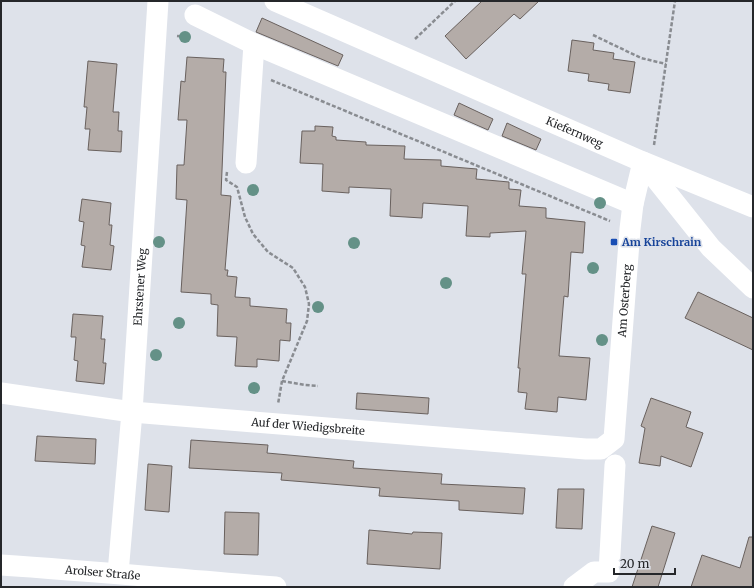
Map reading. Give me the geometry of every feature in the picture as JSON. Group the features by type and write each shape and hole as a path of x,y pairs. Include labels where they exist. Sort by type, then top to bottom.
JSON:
{"street":[{"name":"Ehrstener Weg","path":"118,573 132,412 158,1"},
{"name":"Kiefernweg","path":"275,1 643,162 753,207"},
{"path":"194,14 254,44 633,204"},
{"path":"237,165 252,72 254,44"},
{"path":"643,162 711,248 753,288"},
{"name":"Am Osterberg","path":"614,440 630,229 633,204 643,162"},
{"name":"Auf der Wiedigsbreite","path":"1,393 132,412 586,449 601,449 614,440"},
{"path":"574,587 594,572 609,572 615,465"},
{"name":"Arolser Straße","path":"1,565 118,573 143,577 276,587"}],"path":[{"path":"397,55 455,1"},
{"path":"643,162 654,145 675,1"},
{"path":"593,35 641,58 666,64"},
{"path":"252,72 630,229"},
{"path":"237,165 226,180 237,186 245,217 253,234 268,252 293,268 305,287 309,304 307,320 282,381 274,424"},
{"path":"282,381 318,386"}],"building":[{"path":"482,1 539,1 520,19 514,14 466,59 445,36"},
{"path":"262,18 343,55 338,66 256,32"},
{"path":"572,40 594,43 593,50 614,53 613,59 635,62 630,93 608,90 609,84 588,81 589,74 568,71"},
{"path":"187,57 224,59 223,72 226,72 221,195 231,196 225,270 228,270 227,276 237,277 235,297 250,298 250,306 287,309 286,323 291,323 290,341 280,340 279,361 257,359 257,367 235,366 237,337 217,336 218,305 211,304 211,294 181,292 187,200 176,199 177,165 184,165 187,120 178,120 181,81 185,82"},
{"path":"88,61 117,64 113,112 119,112 118,131 122,131 121,152 88,150 90,129 85,129 87,107 84,107"},
{"path":"459,103 493,119 488,130 454,115"},
{"path":"507,123 541,139 536,150 502,136"},
{"path":"315,126 333,127 332,136 336,137 336,140 366,142 366,145 405,146 404,159 441,160 441,166 477,169 476,179 509,182 509,189 521,190 519,206 546,208 546,218 585,222 583,253 571,252 568,297 564,296 559,356 590,358 586,400 558,397 557,412 525,409 527,393 518,392 520,368 518,368 526,274 522,274 526,231 490,233 490,237 466,236 468,206 423,203 422,218 390,216 391,189 349,187 349,193 322,191 323,164 300,163 302,131 315,131"},
{"path":"82,199 111,203 109,225 112,225 110,245 114,246 111,270 82,267 85,246 81,245 84,222 79,221"},
{"path":"698,292 753,318 753,350 685,318"},
{"path":"73,314 103,316 101,339 105,339 103,363 106,363 104,384 76,381 78,361 74,360 76,337 71,337"},
{"path":"357,393 429,398 428,414 356,409"},
{"path":"651,398 691,412 686,427 703,433 691,467 661,456 660,466 639,463 645,428 641,426"},
{"path":"37,436 96,439 95,464 35,461"},
{"path":"191,440 268,445 267,453 354,461 353,468 442,474 441,484 525,488 523,514 459,510 459,501 379,496 380,488 281,480 282,473 189,468"},
{"path":"148,464 172,466 169,512 145,510"},
{"path":"558,489 584,489 582,529 556,528"},
{"path":"225,512 259,513 258,555 224,554"},
{"path":"652,526 675,533 658,587 632,587"},
{"path":"369,530 412,534 413,532 442,533 440,569 367,564"},
{"path":"749,537 753,537 753,587 691,587 702,555 740,568"}],"place":[{"name":"Am Kirschrain","path":"614,242"}]}
